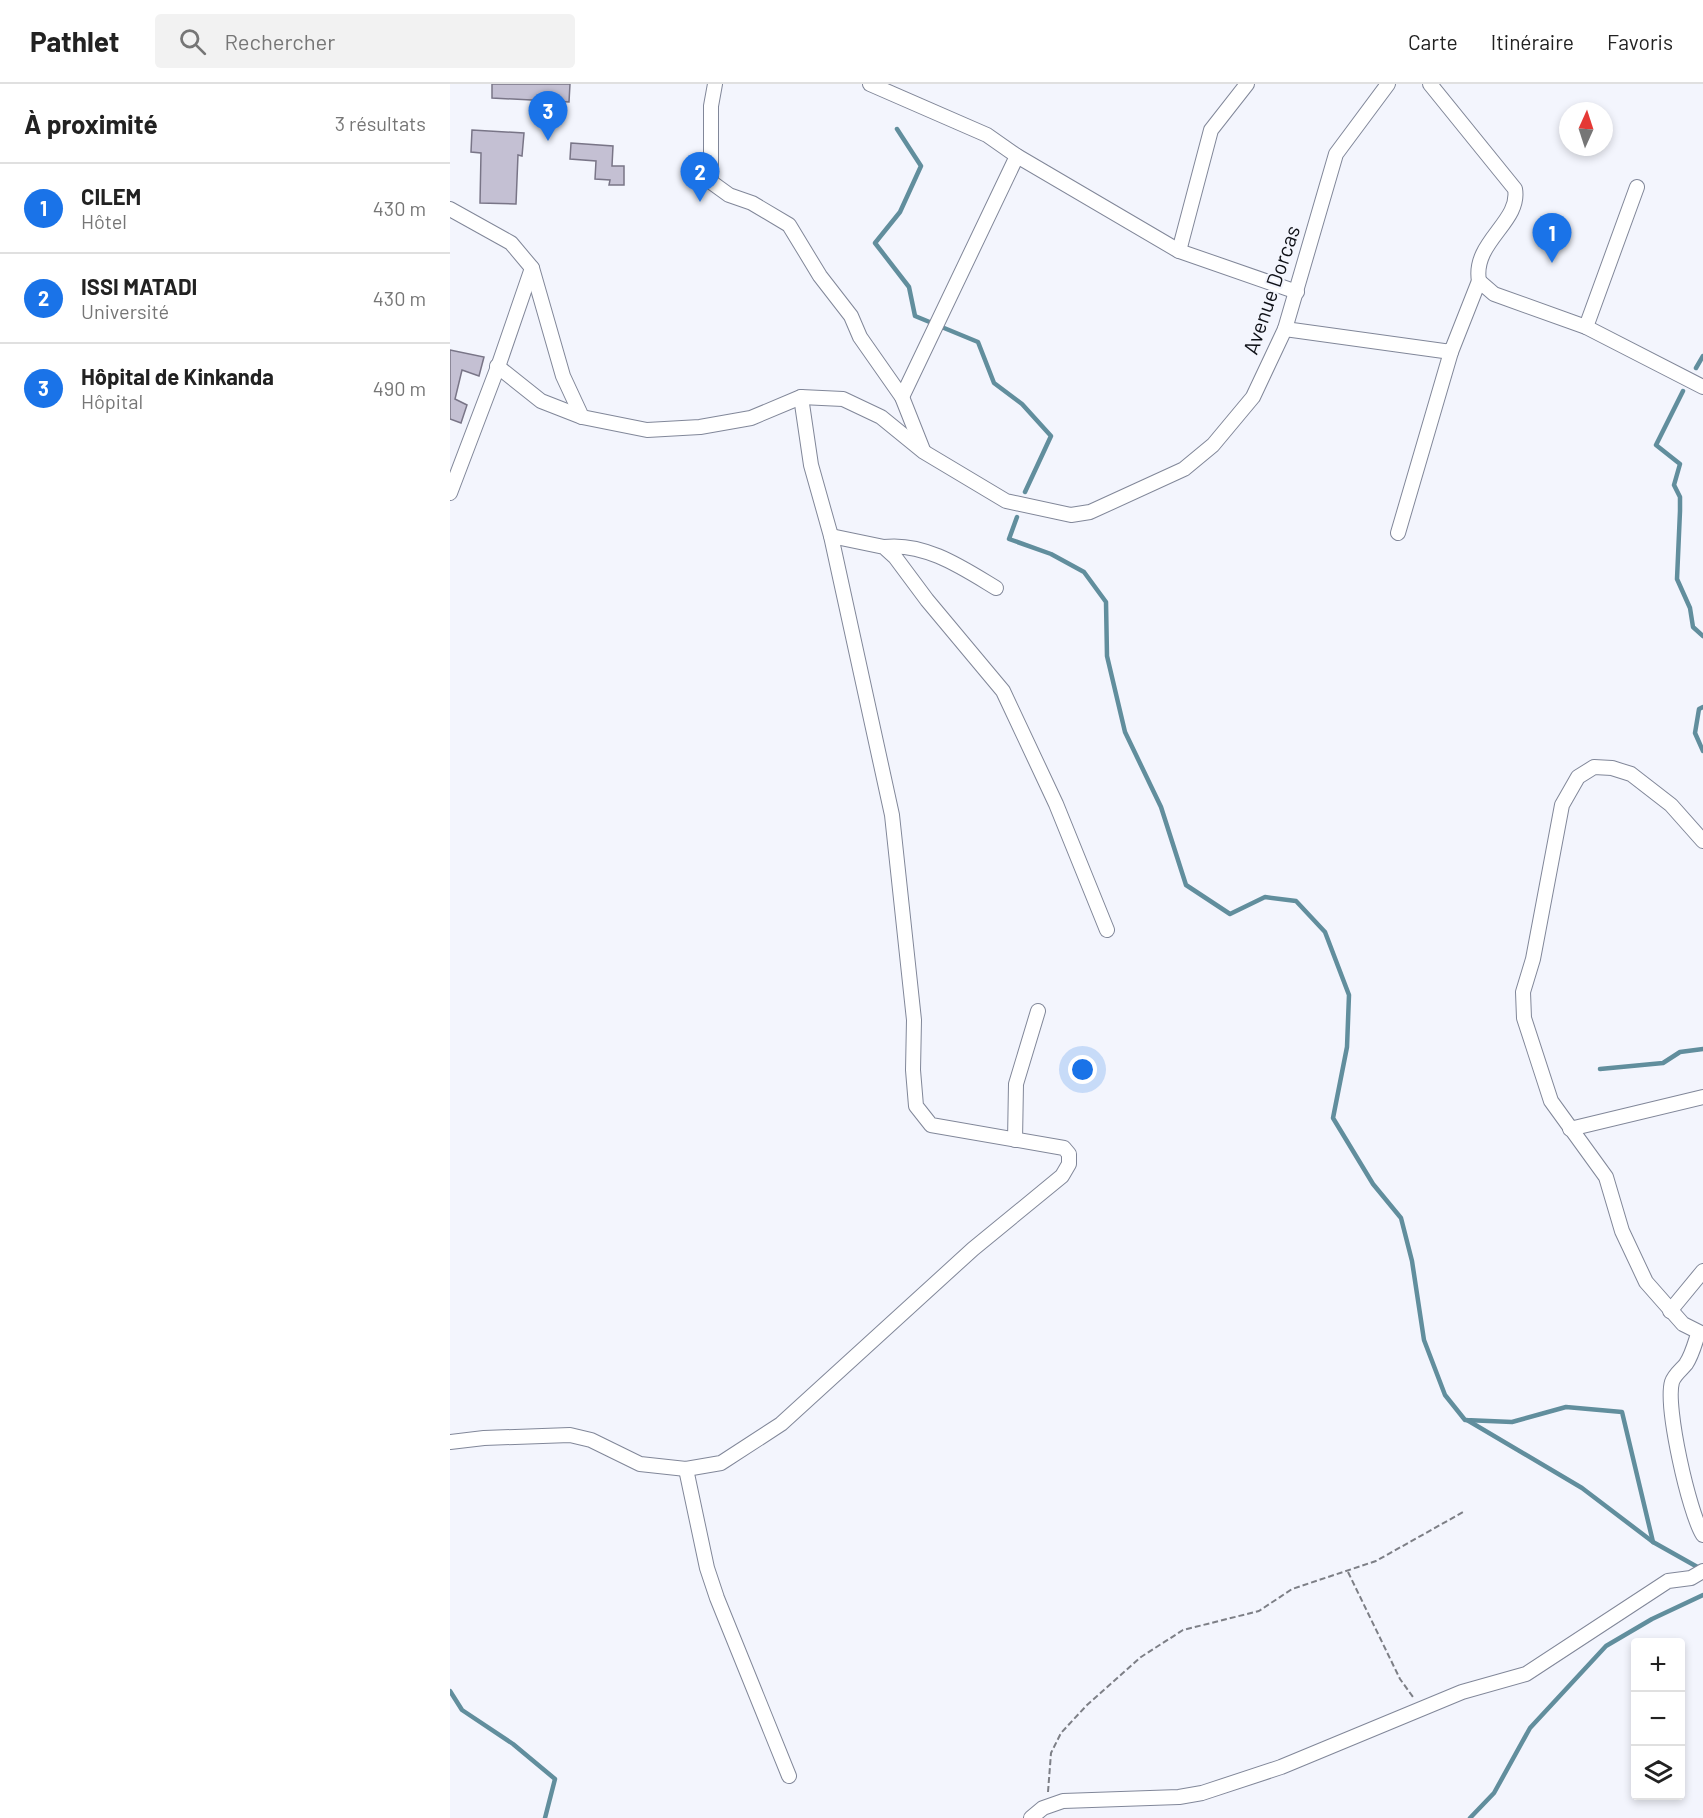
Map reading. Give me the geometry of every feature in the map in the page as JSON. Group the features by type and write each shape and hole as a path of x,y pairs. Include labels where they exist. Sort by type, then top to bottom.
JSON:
{"street":[{"path":"715,84 711,106 711,182 729,195 752,203 789,225 820,276 850,316 860,337 902,397 924,452"},
{"path":"870,84 987,135 1017,156 1179,251 1297,292"},
{"path":"1179,251 1211,130 1247,84"},
{"name":"Avenue Dorcas","path":"801,397 843,399 860,406 881,417 924,452 1006,501 1071,515 1090,512 1184,470 1213,445 1253,397 1285,329 1336,154 1388,84"},
{"path":"1398,533 1451,352 1479,281 1481,253 1507,216 1514,200 1515,189 1430,84"},
{"path":"902,397 1017,156"},
{"path":"1586,327 1637,187"},
{"path":"450,209 511,243 532,268 563,376 582,417"},
{"path":"450,493 532,268"},
{"path":"1479,281 1494,294 1586,327 1703,387"},
{"path":"1285,329 1451,352"},
{"path":"450,1442 570,1435 591,1440 640,1464 686,1469 721,1463 781,1424 973,1249 1062,1176 1069,1164 1069,1154 1064,1148 931,1125 916,1106 913,1070 914,1020 892,815 831,536 811,465 801,397 751,418 700,427 647,430 582,417 541,401 497,366"},
{"path":"831,536 884,547 897,546 926,552 956,564 996,588"},
{"path":"884,547 895,557 927,600 1003,691 1056,804 1107,930"},
{"path":"1703,841 1671,805 1631,774 1612,768 1594,767 1578,777 1562,805 1533,959 1523,992 1524,1018 1551,1101 1606,1177 1622,1231 1646,1282 1670,1311 1701,1334 1688,1362 1672,1381 1672,1423 1692,1511 1703,1535"},
{"path":"1015,1140 1016,1084 1038,1011"},
{"path":"1570,1129 1703,1097"},
{"path":"1670,1311 1703,1271"},
{"path":"686,1469 707,1568 717,1598 789,1776"},
{"path":"1031,1818 1048,1806 1063,1801 1179,1797 1202,1793 1281,1767 1462,1692 1526,1674 1668,1581 1699,1574"}],"path":[{"path":"1048,1806 1051,1753 1061,1733 1087,1705 1141,1657 1183,1630 1259,1611 1292,1589 1376,1561 1465,1511"},
{"path":"1348,1572 1400,1679 1421,1709"}],"building":[{"path":"492,84 570,84 569,102 492,98"},
{"path":"472,130 524,133 522,156 518,155 516,204 480,203 481,153 471,152"},
{"path":"571,143 613,146 612,166 624,166 624,185 609,185 610,180 595,179 596,161 570,159"},
{"path":"450,350 484,357 479,376 462,370 455,399 467,405 461,423 450,419"}],"waterway":[{"path":"897,129 921,166 900,212 875,243 909,287 915,316 978,342 994,383 1022,404 1051,436 1025,492"},
{"path":"1696,368 1703,356"},
{"path":"1683,391 1656,445 1680,464 1674,485 1680,497 1677,579 1690,608 1693,627 1703,636"},
{"path":"1017,517 1009,539 1051,554 1084,572 1106,602 1107,656 1125,732 1161,807 1186,885 1230,914 1265,897 1296,901 1325,932 1349,995 1347,1047 1333,1118 1373,1184 1401,1218 1412,1261 1424,1340 1445,1395 1465,1420 1512,1422 1566,1407 1622,1412 1653,1542 1701,1569"},
{"path":"1703,707 1699,709 1695,733 1703,751"},
{"path":"1600,1069 1663,1063 1680,1052 1703,1049"},
{"path":"1467,1420 1582,1488 1653,1542"},
{"path":"1470,1818 1494,1793 1530,1728 1606,1646 1652,1619 1703,1595"},
{"path":"450,1691 462,1710 513,1744 555,1779 545,1818"}],"place":[{"name":"Hôpital de Kinkanda","path":"548,141"},
{"name":"ISSI MATADI","path":"700,202"},
{"name":"CILEM","path":"1552,263"}]}
